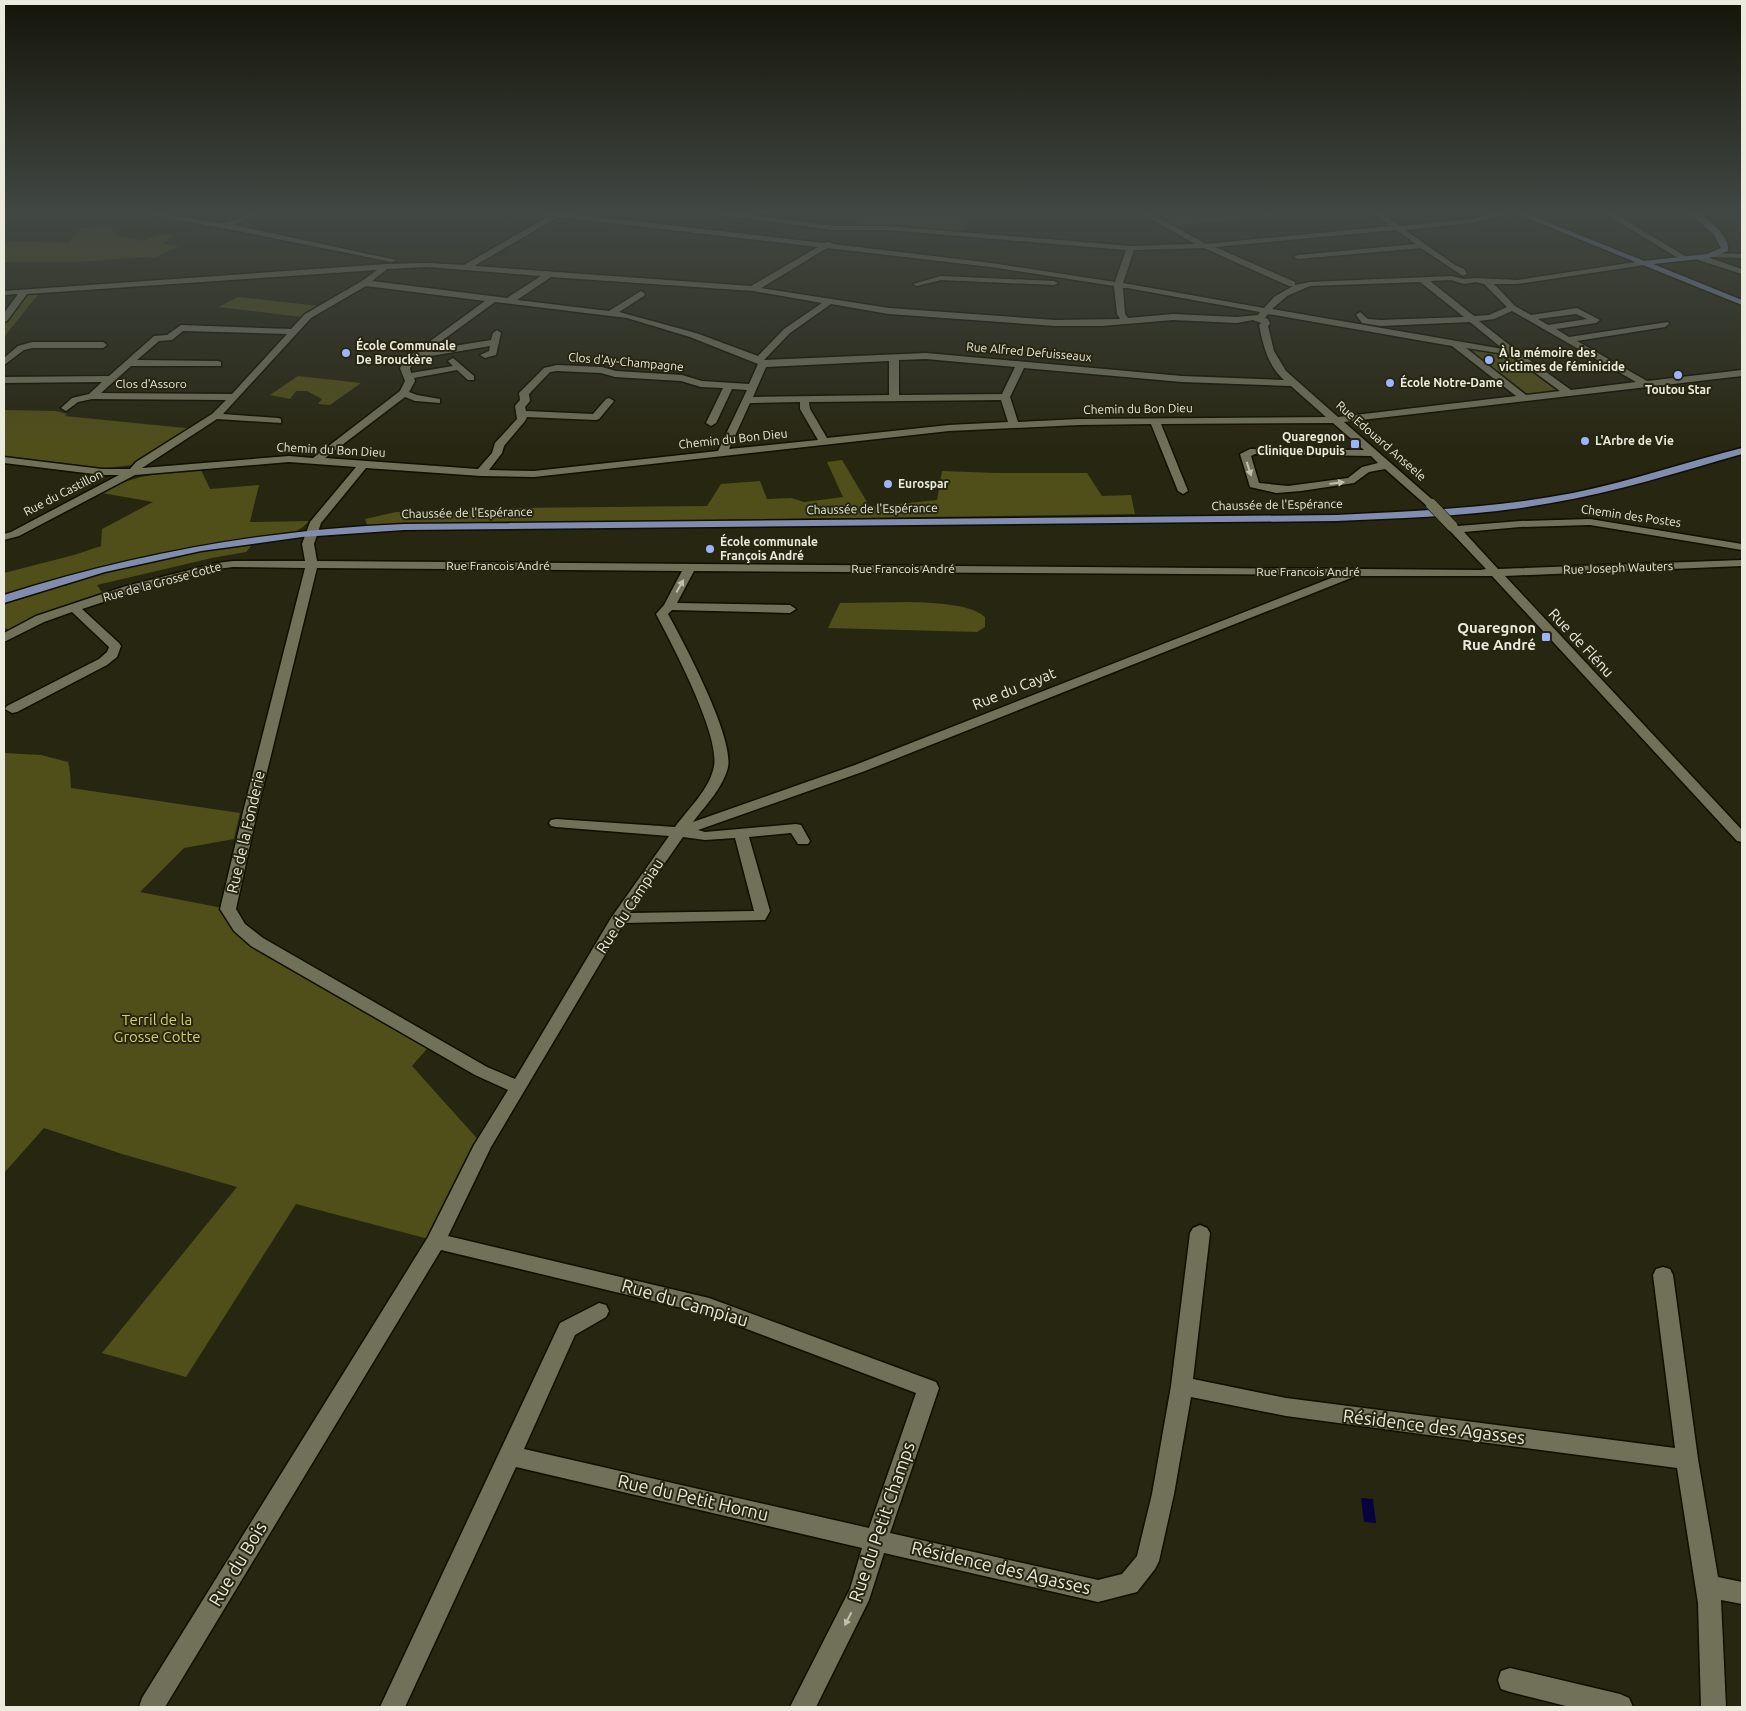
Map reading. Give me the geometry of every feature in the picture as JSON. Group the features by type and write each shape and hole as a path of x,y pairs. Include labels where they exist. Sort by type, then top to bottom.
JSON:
{"main road":[{"path":"1714,292 1742,303"},
{"name":"Chaussée de l'Espérance","path":"4,599 86,574 152,558 222,544 312,532 404,527 1246,520 1416,515 1496,508 1553,500 1742,451"}],"street":[{"path":"4,319 24,292"},
{"path":"133,472 140,464 215,416 235,397 308,316 350,292"},
{"path":"436,292 610,314 643,320 761,362"},
{"path":"509,302 524,292"},
{"path":"769,292 889,311 1006,320 1075,323 1182,317 1343,324 1514,353"},
{"path":"1119,292 1121,314 1126,321"},
{"path":"1149,292 1258,319"},
{"path":"1258,319 1288,292"},
{"path":"1425,292 1457,320"},
{"path":"1437,292 1470,319 1568,393"},
{"path":"1496,292 1512,308 1645,384"},
{"path":"610,314 641,294"},
{"path":"316,460 404,393 410,381 405,368 406,364 414,356 493,299"},
{"path":"722,453 766,351 788,331 828,302"},
{"path":"1343,324 1362,318 1420,322 1470,319 1491,317 1512,308"},
{"path":"1530,318 1596,308"},
{"path":"1546,328 1596,320 1577,311"},
{"path":"1420,322 1414,314 1448,312"},
{"path":"1557,314 1576,323"},
{"name":"Rue Edouard Anseele","path":"1258,319 1272,359 1282,372 1431,504 1493,572"},
{"path":"1568,340 1665,324"},
{"name":"Clos d'Assoro","path":"92,396 157,338 169,338 181,328 294,332"},
{"path":"414,356 443,351 496,337 493,353 485,355"},
{"path":"1454,344 1524,398"},
{"path":"4,362 21,348 32,345 103,345"},
{"path":"443,351 471,378"},
{"path":"894,356 894,398"},
{"name":"Rue Alfred Defuisseaux","path":"761,362 926,356 1182,379 1294,384"},
{"name":"Clos d'Assoro","path":"129,362 218,364"},
{"path":"1014,424 1005,396 1021,364"},
{"path":"409,376 460,367"},
{"name":"Clos d'Ay-Champagne","path":"481,473 497,454 499,445 522,419 520,406 525,401 524,393 547,370 557,368 682,378 701,384 752,387"},
{"name":"Chemin du Bon Dieu","path":"4,460 102,472 133,472 268,460 316,460 481,473 534,474 949,428 1014,424 1336,420 1742,372"},
{"name":"Clos d'Assoro","path":"4,380 111,379"},
{"path":"711,423 729,386"},
{"path":"404,393 415,398 437,401"},
{"path":"66,408 75,400 92,396"},
{"name":"Clos d'Assoro","path":"92,396 235,397"},
{"path":"746,400 1005,396"},
{"path":"804,399 805,409 824,442"},
{"path":"589,426 608,401"},
{"path":"522,414 596,417"},
{"path":"215,416 278,421"},
{"path":"1155,422 1183,491"},
{"path":"1374,453 1254,451 1244,454 1254,485 1277,490 1350,481 1369,468 1388,466"},
{"name":"Rue de la Fonderie","path":"364,464 316,522 308,544 312,565 251,808 228,909 232,922 242,932 257,942 481,1071 520,1088"},
{"name":"Rue du Castillon","path":"4,537 15,534 133,472"},
{"name":"Chemin des Postes","path":"1453,528 1590,522 1742,548"},
{"name":"Rue Joseph Wauters","path":"1493,572 1742,563"},
{"name":"Rue de la Grosse Cotte","path":"4,638 40,618 152,582 217,566 249,564 312,565"},
{"name":"Rue Francois André","path":"312,565 1493,572"},
{"name":"Rue du Campiau","path":"325,1421 436,1241 483,1145 520,1088 619,918 641,884 716,782 721,766 721,757 711,717 680,647 662,614 669,606 690,567"},
{"name":"Rue du Cayat","path":"680,832 860,768 1359,572"},
{"name":"Rue de Flénu","path":"1493,572 1742,838"},
{"path":"669,606 790,609"},
{"path":"12,708 103,662 113,654 115,646 74,608"},
{"path":"556,823 680,832 705,836 796,828 802,841"},
{"path":"619,918 759,916 762,911 741,833"},
{"name":"Résidence des Agasses","path":"876,1540 1098,1591 1129,1584 1147,1561 1163,1494 1182,1386 1200,1233"},
{"name":"Rue du Campiau","path":"436,1241 709,1306 928,1388"},
{"path":"1662,1275 1687,1459 1708,1586 1715,1694 1714,1707"},
{"path":"392,1707 510,1456 567,1328 599,1311"},
{"name":"Résidence des Agasses","path":"1182,1386 1286,1407 1687,1459"},
{"name":"Rue du Petit Champs","path":"803,1707 861,1592 876,1540 928,1388"},
{"name":"Rue du Bois","path":"151,1707 325,1421"},
{"name":"Rue du Petit Hornu","path":"510,1456 876,1540"},
{"path":"1708,1586 1742,1593"},
{"path":"1510,1680 1620,1707"}],"green space":[{"path":"40,292 4,337 4,321 27,293"},
{"path":"238,297 319,306 302,317 218,307"},
{"path":"1467,349 1513,356 1561,391 1527,394"},
{"path":"298,376 361,383 330,405 318,404 322,399 307,391 296,391 290,399 270,395"},
{"path":"4,410 56,411 67,414 65,416 195,429 140,464 108,468 102,472 4,460"},
{"path":"842,460 870,507 937,500 942,471 1087,473 1102,496 1131,495 1135,514 367,525 365,519 396,512 438,513 501,508 707,506 721,484 760,481 767,499 791,498 804,502 843,497 827,462"},
{"path":"201,470 210,489 259,485 250,522 309,521 303,527 290,534 250,541 251,546 246,552 97,585 105,597 17,631 4,628 4,573 101,546 102,529 153,502 102,493 127,481 150,475"},
{"path":"840,603 939,603 970,609 985,617 985,627 977,632 828,628"},
{"name":"Terril de la Grosse Cotte","path":"4,753 41,755 68,762 71,788 240,813 234,839 184,848 140,892 228,909 232,922 433,1042 412,1066 483,1145 436,1241 296,1204 186,1377 102,1353 237,1187 122,1154 44,1128 4,1173"}],"shaded area":[{"path":"1361,1498 1373,1499 1376,1523 1364,1522"}],"place":[{"name":"École Communale De Brouckère","path":"346,353"},
{"name":"À la mémoire des victimes de féminicide","path":"1489,360"},
{"name":"Toutou Star","path":"1678,375"},
{"name":"École Notre-Dame","path":"1390,383"},
{"name":"L'Arbre de Vie","path":"1585,441"},
{"name":"Quaregnon Clinique Dupuis","path":"1355,444"},
{"name":"Eurospar","path":"888,484"},
{"name":"École communale François André","path":"710,549"},
{"name":"Quaregnon Rue André","path":"1546,637"}]}
